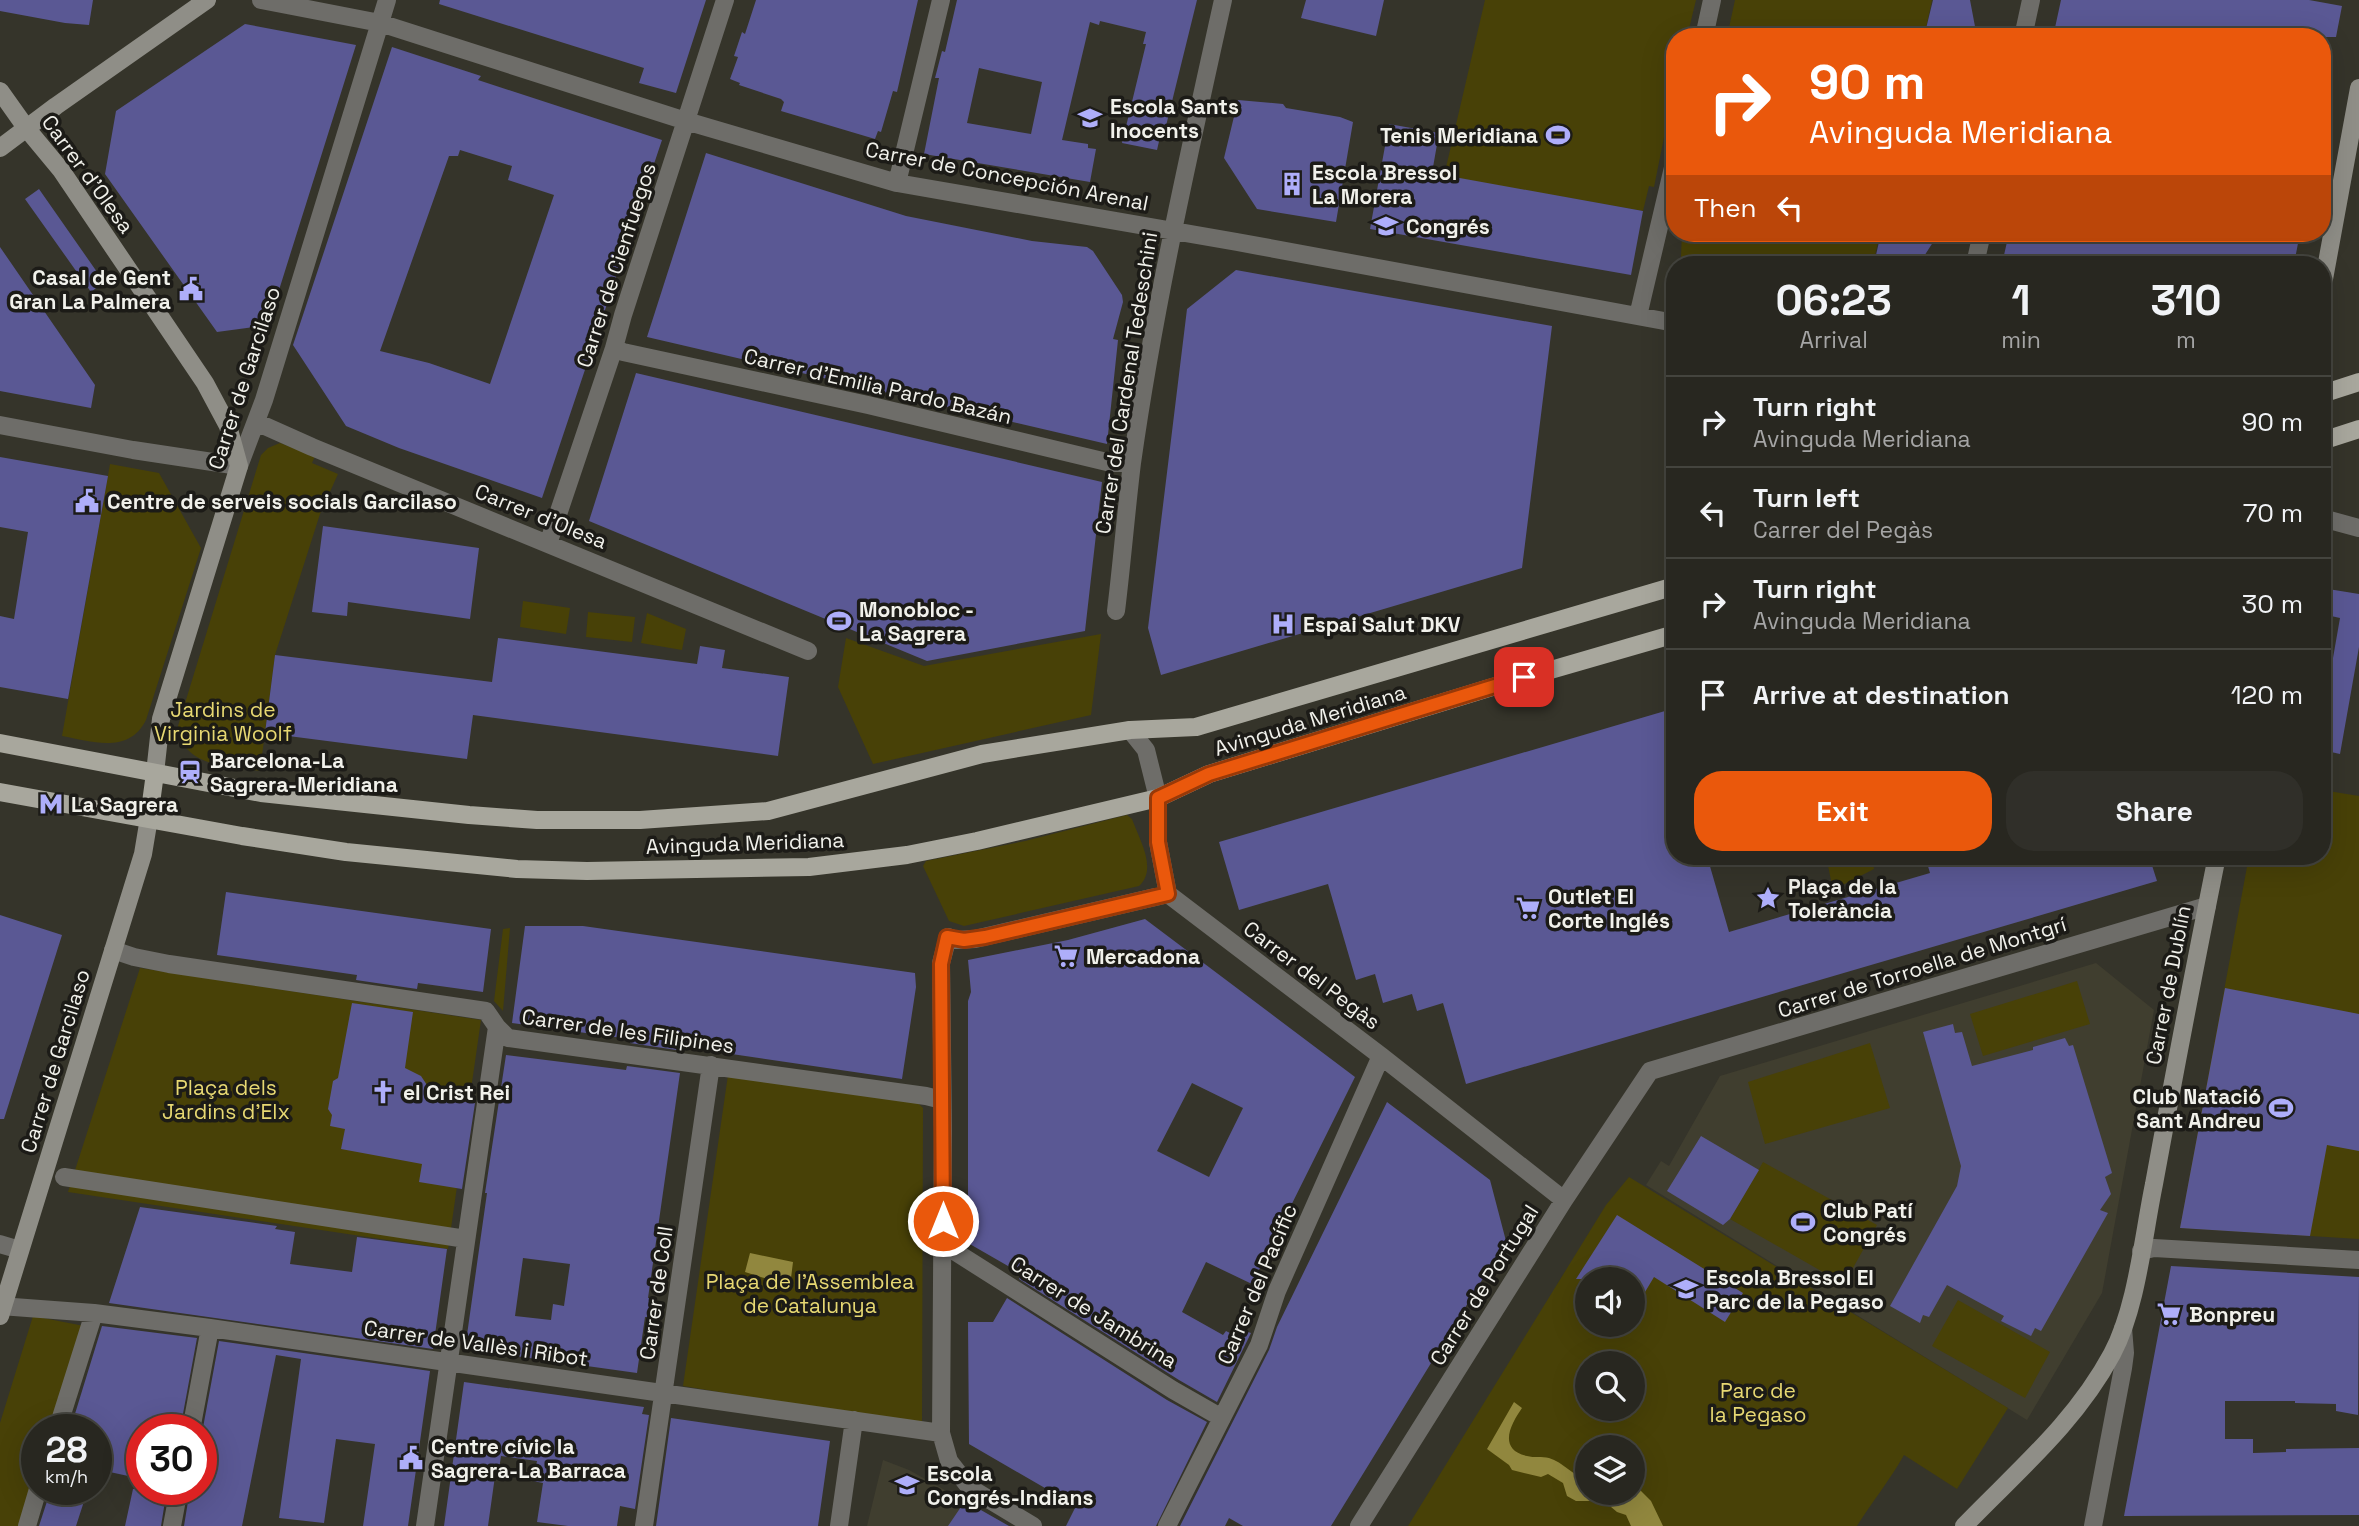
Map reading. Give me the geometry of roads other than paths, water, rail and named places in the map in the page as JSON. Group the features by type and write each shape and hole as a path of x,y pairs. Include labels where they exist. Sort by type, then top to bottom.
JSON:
{"main road":[{"path":"2331,391 2359,382"},
{"path":"2331,438 2359,429"},
{"name":"Avinguda Meridiana","path":"0,743 261,793 421,811 537,820 640,820 768,811 982,754 1130,730 1196,727 1666,589"},
{"name":"Avinguda Meridiana","path":"0,792 346,852 517,869 586,871 809,867 930,851 1158,798 1209,774 1666,637"},
{"path":"149,818 155,773"}],"street":[{"path":"0,148 206,0"},
{"name":"Carrer de Concepción Arenal","path":"261,0 380,23 686,121 897,183 1666,321"},
{"name":"Carrer de Garcilaso","path":"155,773 161,719 387,0"},
{"name":"Carrer de Cienfuegos","path":"548,544 614,348 725,0"},
{"path":"897,183 941,0"},
{"name":"Carrer del Cardenal Tedeschini","path":"1116,611 1132,463 1172,231 1223,0"},
{"path":"1706,28 1712,0"},
{"path":"2025,28 2031,0"},
{"path":"2331,240 2359,88"},
{"name":"Carrer d'Olesa","path":"0,91 61,170 212,395 228,426 239,466"},
{"path":"1638,316 1666,197"},
{"name":"Carrer d'Emilia Pardo Bazán","path":"614,348 1111,463 1132,463"},
{"name":"Carrer d'Olesa","path":"256,422 808,651"},
{"path":"0,425 133,450 239,466"},
{"path":"2331,520 2359,528"},
{"path":"1033,1526 970,1488 949,1461 941,1433 941,964 947,937 964,940 985,937 1168,894 1158,842 1158,798 1146,750 1130,730"},
{"name":"Carrer de Garcilaso","path":"1,1310 143,854 149,818"},
{"name":"Carrer de Dublín","path":"1964,1526 2029,1463 2070,1417 2095,1383 2123,1328 2141,1251 2215,865"},
{"name":"Carrer del Pegàs","path":"1168,894 1564,1200"},
{"name":"Carrer de Torroella de Montgrí","path":"1650,1071 2207,906"},
{"name":"Carrer de les Filipines","path":"113,950 169,964 486,1011 508,1038 942,1100"},
{"path":"425,1526 497,1027"},
{"name":"Carrer del Pacífic","path":"1167,1526 1259,1345 1277,1291 1381,1056"},
{"name":"Carrer de Coll","path":"644,1526 711,1065"},
{"name":"Carrer de Portugal","path":"1359,1526 1564,1200 1650,1071"},
{"path":"64,1177 466,1239"},
{"path":"0,1244 20,1250"},
{"name":"Carrer de Jambrina","path":"943,1244 1173,1390 1222,1418"},
{"path":"2141,1251 2154,1248 2359,1260"},
{"name":"Carrer de Vallès i Ribot","path":"1,1310 94,1313 210,1328 941,1433"},
{"path":"62,1414 94,1313"},
{"path":"194,1414 210,1328"},
{"path":"2093,1526 2123,1368 2123,1328"},
{"path":"839,1526 854,1420"},
{"path":"27,1526 33,1505"},
{"path":"172,1526 176,1505"}],"place":[{"name":"Escola Sants Inocents","path":"1090,118"},
{"name":"Tenis Meridiana","path":"1558,135"},
{"name":"Escola Bressol La Morera","path":"1292,184"},
{"name":"Congrés","path":"1386,226"},
{"name":"Casal de Gent Gran La Palmera","path":"191,289"},
{"name":"Centre de serveis socials Garcilaso","path":"87,501"},
{"name":"Monobloc - La Sagrera","path":"839,621"},
{"name":"Espai Salut DKV","path":"1283,624"},
{"name":"Barcelona-La Sagrera-Meridiana","path":"190,772"},
{"name":"La Sagrera","path":"51,804"},
{"name":"Plaça de la Tolerància","path":"1768,898"},
{"name":"Outlet El Corte Inglés","path":"1528,908"},
{"name":"Mercadona","path":"1066,956"},
{"name":"el Crist Rei","path":"383,1092"},
{"name":"Club Natació Sant Andreu","path":"2281,1108"},
{"name":"Club Patí Congrés","path":"1803,1222"},
{"name":"Escola Bressol El Parc de la Pegaso","path":"1686,1289"},
{"name":"Bonpreu","path":"2169,1314"},
{"name":"Centre cívic la Sagrera-La Barraca","path":"411,1458"},
{"name":"Escola Congrés-Indians","path":"907,1485"}],"park label":[{"name":"Jardins de Virginia Woolf","path":"223,721"},
{"name":"Plaça dels Jardins d'Elx","path":"226,1099"},
{"name":"Plaça de l'Assemblea de Catalunya","path":"810,1293"},
{"name":"Parc de la Pegaso","path":"1758,1402"}]}
